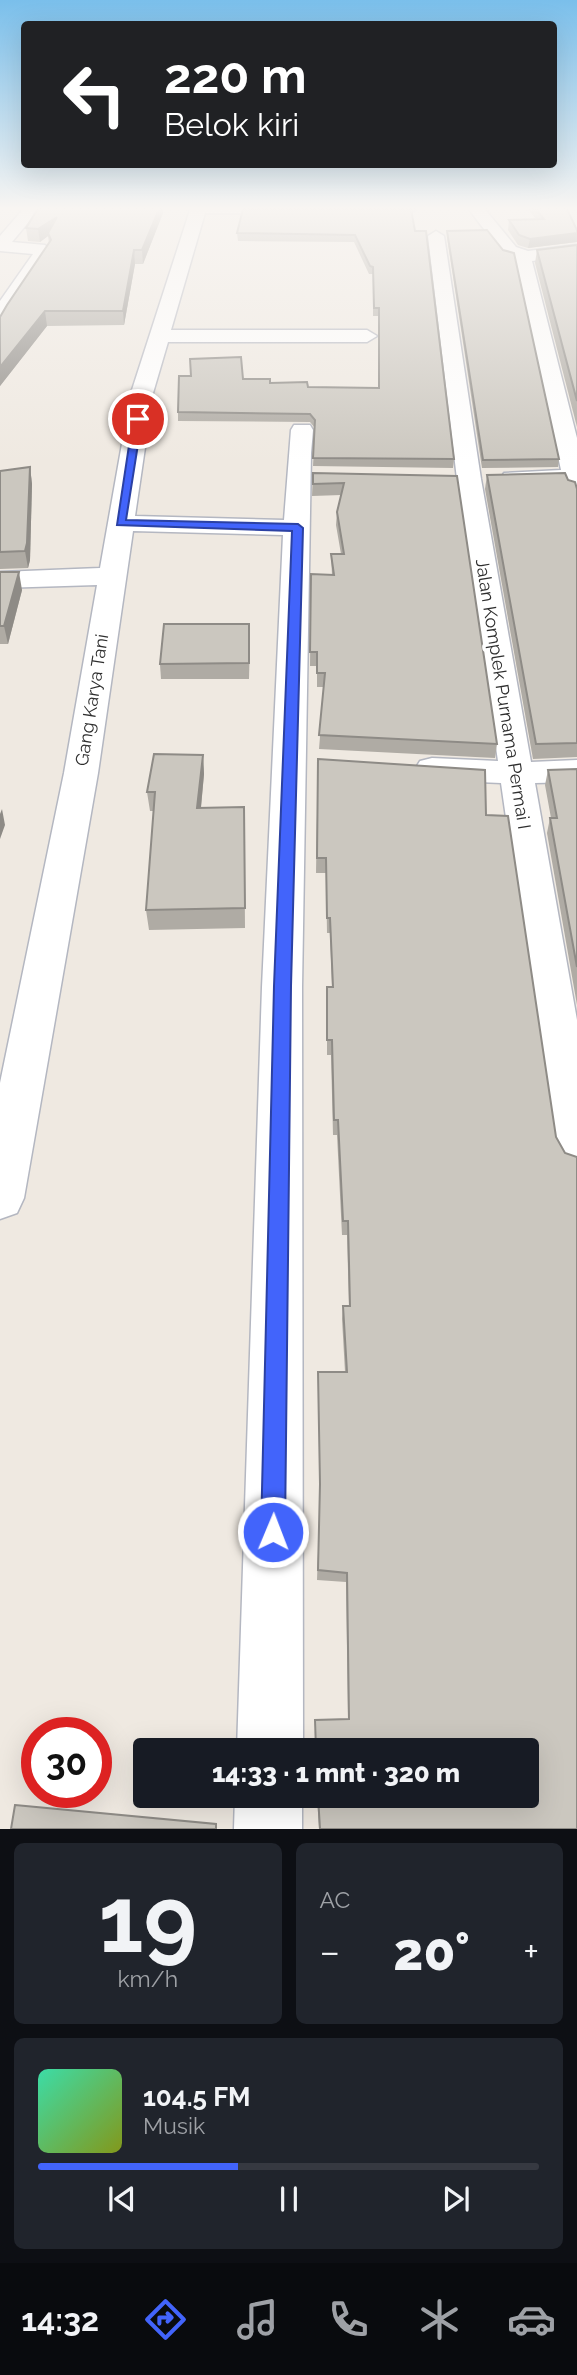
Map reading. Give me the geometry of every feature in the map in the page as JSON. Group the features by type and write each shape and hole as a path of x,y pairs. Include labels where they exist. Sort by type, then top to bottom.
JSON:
{"street":[{"path":"0,314 15,292"},
{"name":"Gang Karya Tani","path":"0,1198 81,773 142,393 172,292"},
{"name":"Jalan Komplek Purnama Permai I","path":"441,292 456,479 516,773 577,1151"},
{"path":"456,479 575,475 531,292"},
{"path":"158,337 366,336"},
{"path":"270,1738 301,761 298,528 312,477 299,453 302,430"},
{"path":"121,523 298,528"},
{"path":"0,580 111,576"},
{"path":"407,767 516,773 577,771"},
{"path":"268,1829 269,1808"}],"building":[{"path":"16,292 126,292 123,311 45,311 0,367 0,317"},
{"path":"374,292 434,292 454,459 313,458 315,420 310,414 178,412 179,376 191,376 190,359 241,357 243,379 270,379 270,383 307,382 308,387 379,388 379,308 374,308"},
{"path":"457,292 523,292 559,459 483,460"},
{"path":"548,292 577,292 577,401"},
{"path":"30,467 25,551 0,552 0,471"},
{"path":"313,473 457,476 497,744 319,735 325,673 317,673 317,652 310,652 311,574 334,575 331,554 344,554 337,512 344,483 313,484"},
{"path":"565,473 568,480 575,482 577,489 577,743 536,744 487,475"},
{"path":"0,572 19,572 4,626 0,626"},
{"path":"164,624 249,624 249,663 160,664"},
{"path":"154,754 203,755 197,808 244,807 245,908 146,910 155,792 147,792"},
{"path":"318,759 485,770 486,815 508,816 556,1137 565,1153 577,1157 577,1829 320,1829 319,1808 539,1808 539,1738 316,1738 315,1720 349,1719 347,1573 318,1570 318,1372 347,1372 343,1306 350,1306 348,1221 343,1221 338,1120 334,1120 332,1040 327,1040 327,987 333,987 330,918 327,918 326,858 317,858"},
{"path":"577,769 577,967 550,818 557,818 548,770"},
{"path":"15,1805 21,1806 21,1808 47,1808 216,1824 216,1829 11,1829"}],"route":[{"path":"138,419 121,523 298,528 282,986 273,1532"}]}
